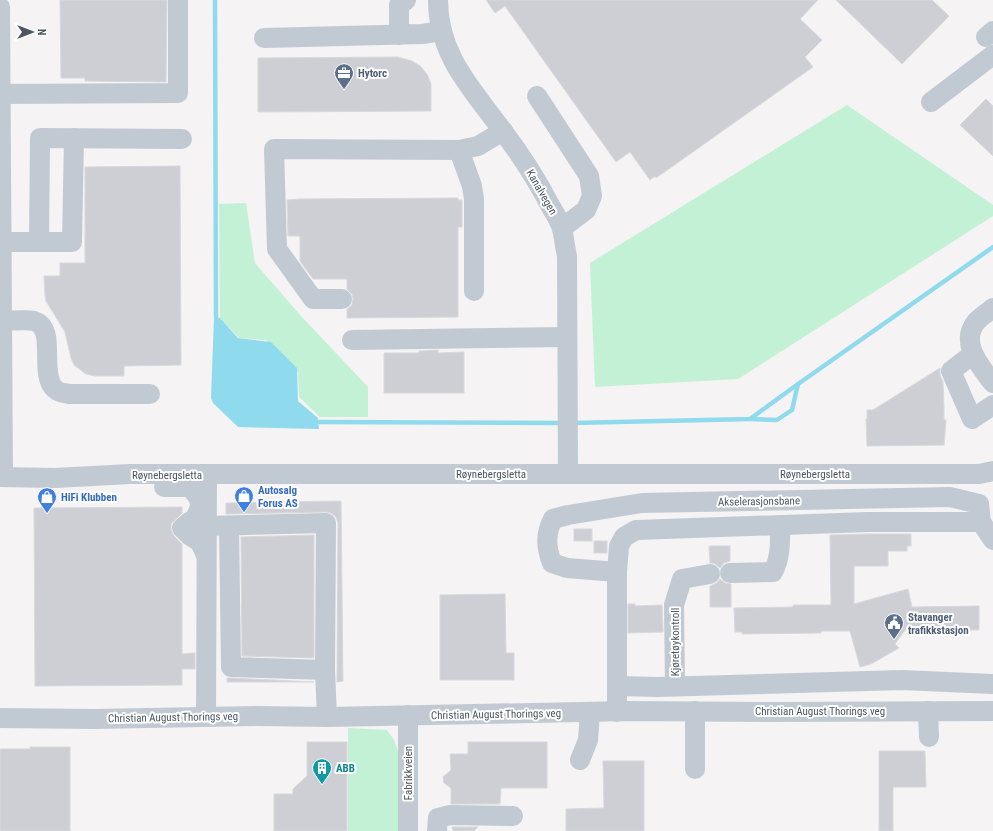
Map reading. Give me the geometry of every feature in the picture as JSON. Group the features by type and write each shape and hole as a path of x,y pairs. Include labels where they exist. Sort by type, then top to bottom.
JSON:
{"street":[{"path":"399,35 399,4 406,0"},
{"name":"Kanalvegen","path":"438,0 442,31 448,52 461,75 538,181 562,228 567,256 568,474"},
{"path":"0,94 178,93 178,1"},
{"path":"0,7 2,242 1,477"},
{"path":"264,38 399,35 442,31"},
{"path":"931,102 990,52"},
{"path":"537,96 589,176 592,196 586,210 562,228"},
{"path":"342,300 313,299 277,250 274,149 459,150 478,146 503,131"},
{"path":"38,242 40,138 182,139"},
{"path":"2,242 72,242 74,138"},
{"path":"459,150 472,186 474,199 474,291"},
{"path":"993,308 976,321 969,337 973,354 993,383"},
{"path":"2,321 33,321 38,323 45,332 49,378 54,389 61,393 150,394"},
{"path":"352,340 568,337"},
{"path":"973,354 952,372 972,419 993,405"},
{"path":"130,474 148,486 190,487 199,498 200,509 194,520 182,528 200,542 206,555"},
{"name":"Røynebergsletta","path":"1,477 55,478 130,474 988,474"},
{"path":"206,716 207,474"},
{"name":"Akselerasjonsbane","path":"617,572 568,568 552,563 548,551 548,529 554,519 568,515 642,503 950,498 979,504 981,522"},
{"path":"617,712 617,572 619,546 624,537 636,530 868,522 981,522 993,540"},
{"path":"207,526 326,523 327,717"},
{"path":"229,526 230,667 326,670"},
{"path":"730,574 773,572 778,562 780,551 780,526"},
{"name":"Kjøretøykontroll","path":"675,686 674,605 682,579 710,574"},
{"path":"617,686 675,686 902,680 993,684"},
{"path":"695,769 696,711"},
{"name":"Christian August Thorings veg","path":"0,718 94,719 206,716 327,717 696,711 993,711"},
{"path":"928,711 928,737"},
{"path":"580,760 588,740 590,712"},
{"name":"Fabrikkveien","path":"408,715 408,831"},
{"path":"437,831 438,818 450,816 513,816"}],"green space":[{"path":"847,105 993,205 993,216 738,379 595,387 590,263"},
{"path":"246,203 255,263 301,316 368,387 368,417 320,417 299,397 298,372 266,340 239,338 220,318 219,204"},
{"path":"348,728 387,730 394,740 398,751 399,831 348,831"}],"water":[{"path":"214,317 220,318 238,338 271,342 297,368 298,401 318,418 319,429 238,427 213,403 211,398"}],"building":[{"path":"60,0 167,0 166,82 85,81 85,78 61,78"},
{"path":"486,0 818,0 800,19 822,40 805,57 813,67 656,178 655,176 650,180 630,152 616,162 505,6 495,13"},
{"path":"836,0 932,0 949,16 902,64"},
{"name":"Hytorc","path":"398,57 412,61 420,66 427,74 431,84 431,111 258,112 258,58"},
{"path":"986,99 993,106 993,156 960,125"},
{"path":"180,166 181,365 124,366 124,376 95,376 86,374 74,365 65,332 46,301 44,276 60,276 60,263 85,263 85,167"},
{"path":"458,198 458,200 462,200 462,227 458,227 458,317 347,318 347,309 352,305 353,299 352,294 347,289 347,279 313,279 300,261 300,236 288,236 287,200"},
{"path":"438,350 438,353 464,352 464,393 384,393 384,353 419,353 419,351"},
{"path":"940,368 940,375 943,382 944,420 946,420 944,445 867,446 867,410 873,410"},
{"path":"341,501 343,681 337,682 338,523 336,517 331,513 326,512 226,514 226,503"},
{"path":"182,507 182,513 171,524 171,530 174,536 182,544 182,654 195,653 195,669 182,669 182,685 35,686 34,508"},
{"path":"574,529 592,529 592,541 574,541"},
{"path":"911,534 911,546 907,546 907,551 888,551 888,566 854,566 854,604 908,589 912,607 979,606 979,630 905,630 895,644 899,648 871,664 860,667 850,631 742,634 742,632 735,632 734,608 831,605 830,535"},
{"path":"314,535 314,658 242,656 241,537"},
{"path":"594,541 607,541 607,553 594,553"},
{"path":"709,546 730,546 730,561 724,563 720,568 714,563 710,563"},
{"path":"720,579 725,583 731,584 731,607 710,607 710,586 717,583"},
{"path":"505,594 506,653 514,653 514,680 440,680 440,595"},
{"path":"628,604 635,604 635,606 662,605 663,632 628,633"},
{"path":"227,678 231,678 314,682 227,682"},
{"name":"ABB","path":"307,742 347,742 347,831 274,831 274,794 293,794 293,789 307,776"},
{"path":"468,742 547,742 547,788 501,788 500,804 451,804 451,788 444,783 443,777 451,770 450,754 468,754"},
{"path":"30,747 70,747 70,831 0,831 0,749 30,749"},
{"path":"879,751 925,751 926,787 893,787 893,831 879,831"},
{"path":"603,761 644,761 644,831 566,831 566,809 604,808"},
{"path":"452,827 478,827 474,831 453,831"}],"waterway":[{"path":"215,0 216,317"},
{"path":"572,423 750,419 993,247"},
{"path":"751,419 777,420 792,410 798,384"},
{"path":"319,422 562,423"}],"place":[{"name":"Hytorc","path":"344,90"},
{"name":"Autosalg Forus AS","path":"244,513"},
{"name":"HiFi Klubben","path":"47,514"},
{"name":"Stavanger trafikkstasjon","path":"894,640"},
{"name":"ABB","path":"322,785"}]}
